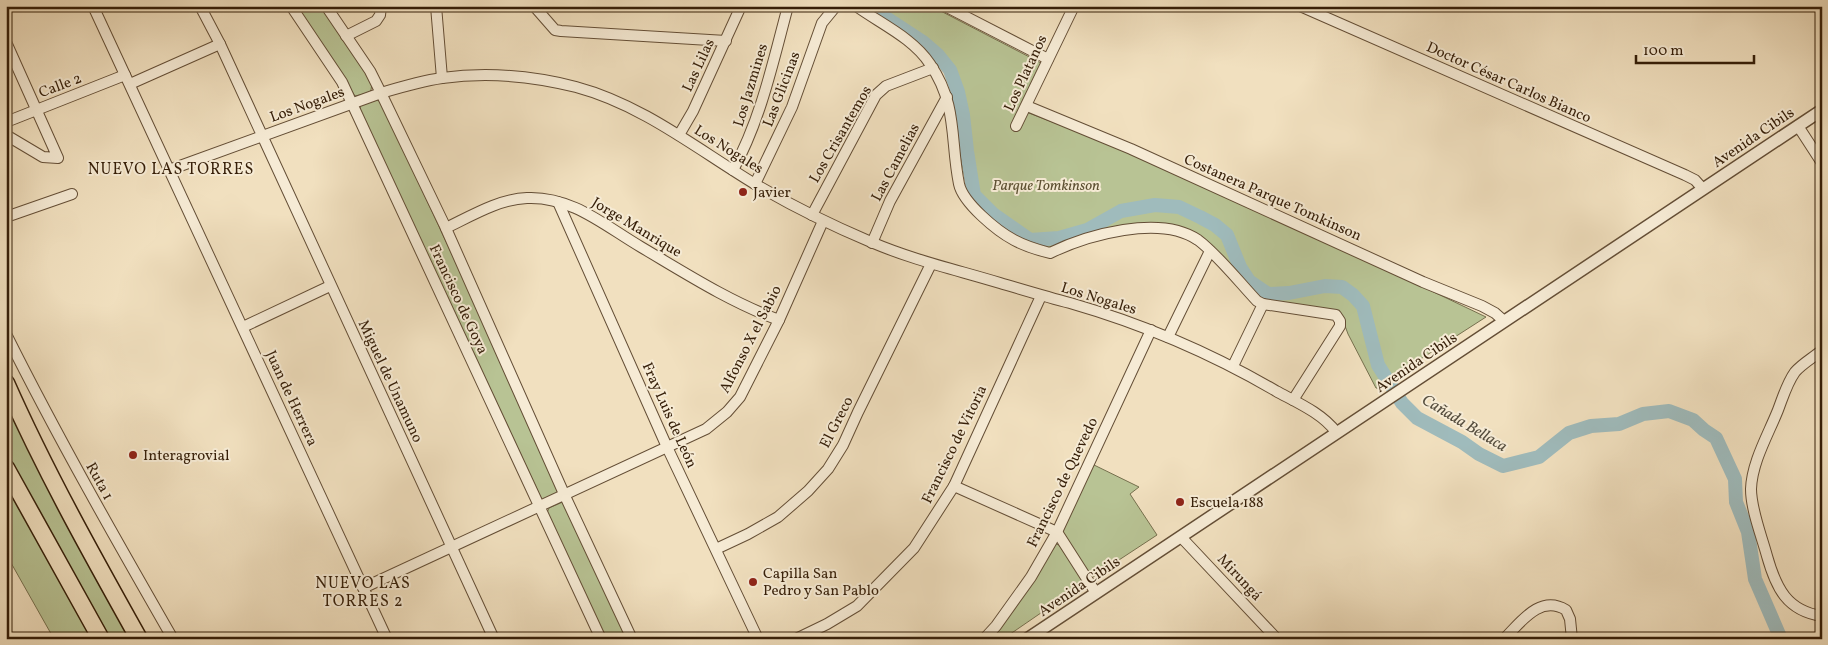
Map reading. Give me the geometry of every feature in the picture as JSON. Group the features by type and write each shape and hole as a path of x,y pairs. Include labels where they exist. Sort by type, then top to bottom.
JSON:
{"highway":[{"path":"6,383 47,469 139,639"},
{"path":"6,468 99,637"},
{"path":"113,592 138,623 147,639"}],"street":[{"name":"Juan de Herrera","path":"93,6 387,639"},
{"name":"Miguel de Unamuno","path":"200,6 220,44 494,639"},
{"name":"Francisco de Goya","path":"291,6 342,82 601,639"},
{"name":"Francisco de Goya","path":"326,6 370,71 381,93 446,228 565,496 632,639"},
{"path":"346,36 376,21 380,15 381,6"},
{"path":"436,6 442,78"},
{"path":"534,6 555,30 726,41"},
{"name":"Las Lilas","path":"679,135 694,111 741,6"},
{"name":"Los Jazmines","path":"733,170 747,146 756,124 788,6"},
{"name":"Las Glicinas","path":"755,184 792,107 822,23 836,6"},
{"path":"856,6 918,50 933,68 947,97 954,133 960,186 965,198 999,230 1012,239 1050,253 1101,234 1132,229 1155,228 1171,230 1197,240 1210,251 1257,301 1263,304 1332,313 1339,318 1340,326 1293,400"},
{"path":"945,6 1048,59"},
{"name":"Los Platanos","path":"1016,126 1074,6"},
{"name":"Doctor César Carlos Bianco","path":"1300,6 1685,175 1695,180 1703,189"},
{"path":"6,42 58,158 44,156 6,135"},
{"name":"Calle 2","path":"6,122 127,80 220,44"},
{"name":"Los Crisantemos","path":"812,215 876,95 886,86 933,68"},
{"name":"Los Nogales","path":"169,170 381,93 442,78 520,77 562,84 602,95 636,110 755,184 812,215 872,243 931,264 1071,304 1151,330 1233,366 1324,419 1336,432"},
{"name":"Las Camelias","path":"872,243 890,201 947,97"},
{"name":"Costanera Parque Tomkinson","path":"1026,106 1130,149 1423,282 1482,306 1495,313 1504,321"},
{"name":"Avenida Cibils","path":"1027,639 1822,110"},
{"path":"1798,126 1822,163"},
{"path":"6,217 72,194"},
{"name":"Jorge Manrique","path":"446,228 482,211 507,202 527,198 558,202 580,209 630,241 701,282 757,312 779,320"},
{"name":"Fray Luis de León","path":"558,202 667,447 758,639"},
{"name":"Alfonso X el Sabio","path":"565,496 706,429 727,412 740,397 779,320 824,220"},
{"path":"1168,337 1210,251"},
{"name":"El Greco","path":"716,550 778,517 808,491 828,469 843,444 931,264"},
{"path":"243,327 330,286"},
{"name":"Francisco de Vitoria","path":"796,639 827,624 857,606 914,548 954,486 1041,296"},
{"path":"1233,366 1263,304"},
{"name":"Francisco de Quevedo","path":"984,639 996,626 1031,577 1057,532 1151,330"},
{"name":"Ruta 1","path":"6,334 46,414 173,639"},
{"path":"1822,350 1800,367 1790,380 1754,473 1751,491 1773,578 1792,605 1801,611 1822,616"},
{"path":"954,486 1057,532 1096,593"},
{"path":"363,588 565,496"},
{"name":"Mirungá","path":"1181,537 1277,639"},
{"path":"1504,639 1535,609 1543,605 1554,605 1566,610 1570,619 1572,639"}],"green space":[{"path":"296,6 322,6 372,83 371,90 368,93 355,96"},
{"name":"Parque Tomkinson","path":"861,6 931,6 1041,63 1021,110 1144,157 1256,207 1486,317 1405,369 1384,389 1376,388 1348,334 1341,315 1267,301 1256,293 1207,242 1136,224 1117,226 1061,245 1045,248 1012,237 986,215 968,195 961,158 958,115 946,70 934,55"},
{"path":"377,100 381,102 561,488 561,492 542,500 361,113 360,106"},
{"path":"6,398 132,639 109,639 6,455"},
{"path":"1092,464 1139,487 1130,494 1157,535 1090,579 1061,535"},
{"path":"6,484 92,639 54,639 6,554"},
{"path":"565,501 631,639 606,639 547,513 549,508"},
{"path":"1054,545 1059,545 1084,582 1083,584 1003,639 988,639"}],"waterway":[{"name":"Cañada Bellaca","path":"868,6 923,42 938,55 950,70 958,92 963,115 974,195 993,214 1030,240 1059,238 1087,230 1121,211 1155,205 1179,207 1200,217 1215,225 1227,235 1240,267 1249,281 1268,294 1289,293 1325,286 1342,287 1353,295 1363,306 1378,365 1402,403 1417,418 1503,466 1539,457 1569,433 1591,426 1619,424 1643,414 1669,411 1693,420 1716,438 1735,479 1736,502 1748,532 1755,579 1781,639"}],"place":[{"name":"Javier","path":"743,192"},
{"name":"Interagrovial","path":"133,455"},
{"name":"Escuela 188","path":"1180,502"},
{"name":"Capilla San Pedro y San Pablo","path":"753,582"}],"district":[{"name":"NUEVO LAS TORRES","path":"171,168"},
{"name":"NUEVO LAS TORRES 2","path":"363,591"}]}
